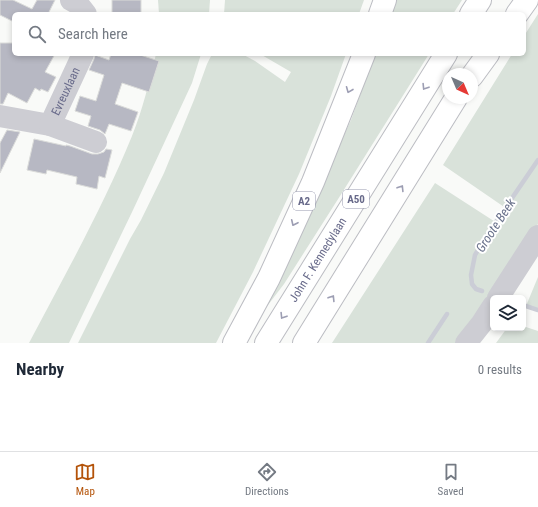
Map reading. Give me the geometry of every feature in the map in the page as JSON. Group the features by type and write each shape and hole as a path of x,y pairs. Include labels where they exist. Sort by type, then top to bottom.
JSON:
{"highway":[{"path":"381,12 385,0"},
{"path":"472,12 480,0"},
{"path":"509,12 517,0"},
{"path":"518,12 527,0"},
{"name":"A2","path":"234,343 269,278 313,182 363,56"},
{"name":"John F. Kennedylaan","path":"266,343 445,56"},
{"path":"476,68 483,56"},
{"path":"477,68 486,56"},
{"name":"A50","path":"304,343 452,104"}],"street":[{"path":"71,0 78,4 84,12"},
{"name":"Evreuxlaan","path":"0,116 50,126 83,56"},
{"path":"50,126 96,142"},
{"path":"500,295 538,236"},
{"path":"466,343 488,319"}],"shaded area":[{"path":"158,0 210,0 209,12 159,12"},
{"path":"225,0 364,0 360,12 224,12"},
{"path":"397,0 462,0 454,12 392,12"},
{"path":"538,14 538,224 499,287 493,295 490,295 490,300 459,343 332,343 435,183 500,225 510,211 443,165 511,56 526,56 526,33"},
{"path":"156,56 200,56 192,83 69,343 29,343 109,189 132,136 146,95"},
{"path":"211,56 246,56 285,82 291,72 263,56 345,56 331,96 299,174 253,272 216,343 78,343 164,173"},
{"path":"374,56 428,56 284,284 255,322 322,182 351,120"},
{"path":"538,277 538,311 526,306"},
{"path":"526,327 538,331 538,343 496,343 505,331 526,331"}],"building":[{"path":"0,0 13,0 32,9 37,0 55,0 49,12 12,12 12,21 0,15"},
{"path":"112,0 141,0 141,12 112,12"},
{"path":"0,43 12,43 12,56 54,56 45,72 56,77 48,92 41,89 40,91 35,88 27,103 8,93 3,104 0,104"},
{"path":"95,56 109,60 110,56 143,56 159,61 149,92 122,83 115,104 138,112 131,131 109,124 105,134 100,130 88,126 91,116 75,111 80,96 96,101 104,75 89,70"},
{"path":"7,130 20,132 0,173 0,143"},
{"path":"34,139 70,146 92,154 104,152 106,149 112,150 105,178 99,176 97,189 76,184 77,177 47,170 46,174 27,170"}],"waterway":[{"name":"Groote Beek","path":"482,291 476,289 472,284 471,275 475,255 538,160"},
{"name":"Groote Beek","path":"526,306 538,310"},
{"path":"428,343 447,314"}]}
